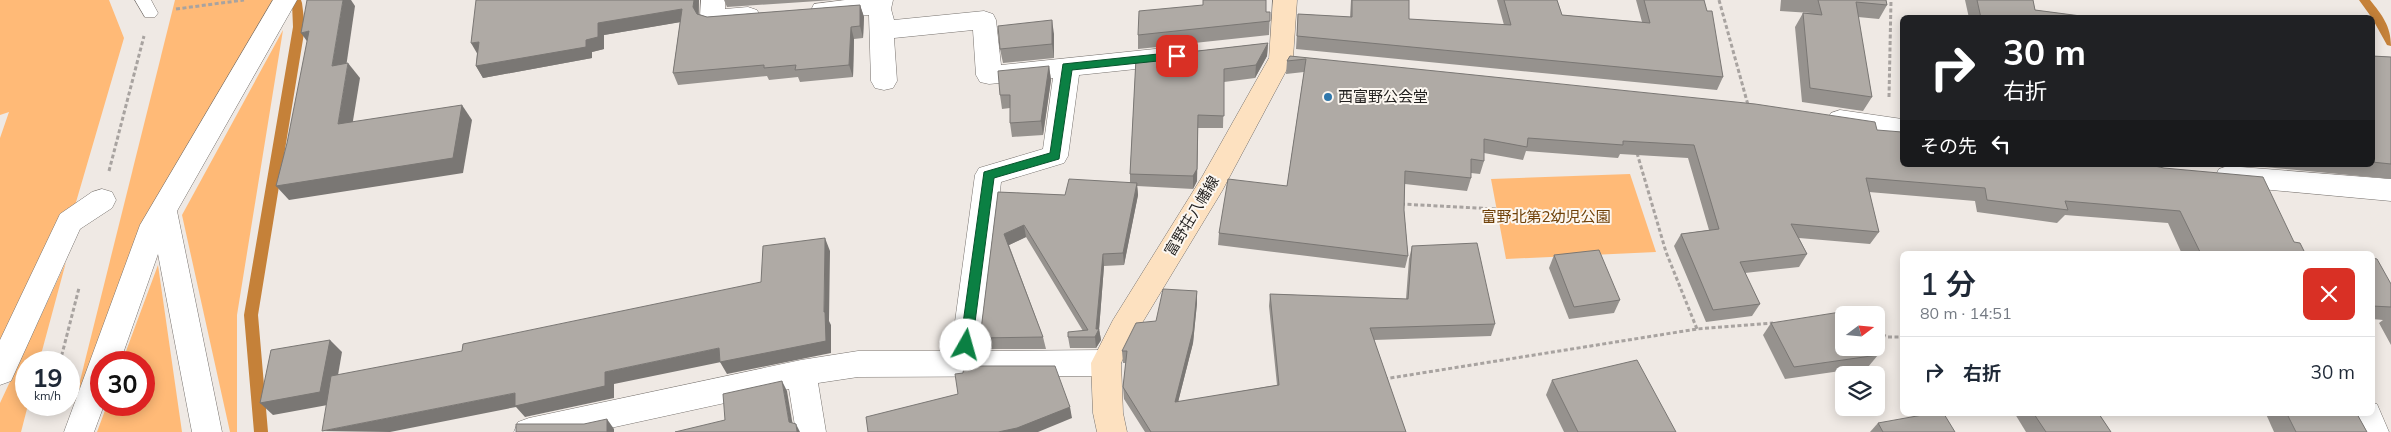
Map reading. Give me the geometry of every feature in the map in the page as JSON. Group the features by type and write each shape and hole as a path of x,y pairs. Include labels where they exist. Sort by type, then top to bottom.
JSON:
{"main road":[{"name":"富野荘八幡線","path":"1112,432 1108,413 1106,363 1123,329 1212,184 1278,53 1285,0"}],"street":[{"path":"109,351 154,225 286,0"},
{"path":"713,0 712,18 771,14"},
{"path":"801,12 881,12 984,20 989,75 1192,54"},
{"path":"881,12 884,81"},
{"path":"964,364 988,175 1055,156 1067,67"},
{"path":"1814,116 1896,128"},
{"path":"2201,173 2391,190"},
{"path":"2260,178 2272,204"},
{"path":"0,372 70,222 102,200"},
{"path":"163,211 206,432"},
{"path":"529,432 801,373 858,364 1106,363"},
{"path":"801,373 811,432"},
{"path":"79,432 90,402"},
{"path":"2367,416 2374,432"}],"path":[{"path":"146,6 244,0"},
{"path":"1719,0 1748,105"},
{"path":"1891,0 1896,128"},
{"path":"1636,151 1666,252 1697,329"},
{"path":"1397,204 1496,209"},
{"path":"1379,379 1697,329 1775,323"},
{"path":"1885,336 1900,337"}],"green space":[{"path":"0,0 109,0 124,38 74,209 0,358 0,138 9,112 0,115"},
{"path":"175,0 276,0 103,351 90,351 90,377 80,397 80,381"},
{"path":"283,30 237,315 237,432 230,432 182,215"},
{"name":"富野北第2幼児公園","path":"1630,174 1656,252 1506,259 1491,179"},
{"path":"66,262 42,351 24,351"},
{"path":"158,265 182,432 97,432 103,416 155,416 155,351 126,351"},
{"path":"15,371 15,416 25,416 21,432 0,432 0,403"}],"building":[{"path":"307,0 343,0 332,66 348,63 338,124 462,105 453,158 276,186 287,143 309,31 301,33"},
{"path":"476,0 694,0 693,7 697,14 707,17 860,5 860,26 851,27 849,65 795,70 796,65 764,68 764,65 673,73 682,9 598,23 598,37 586,40 586,47 476,66 479,42 471,43"},
{"path":"1203,0 1266,0 1266,12 1270,12 1270,21 1138,35 1139,11 1203,5"},
{"path":"1352,0 1409,0 1409,19 1511,25 1504,0 1557,0 1562,15 1650,23 1644,0 1704,0 1707,11 1712,11 1723,77 1297,36 1298,14 1352,17"},
{"path":"1818,0 1886,0 1887,5 1856,2 1872,97 1810,88 1803,13 1822,15"},
{"path":"1977,0 2033,0 2035,10 2073,15 1980,15"},
{"path":"1052,20 1052,44 1000,49 998,26"},
{"path":"1268,43 1256,65 1224,69 1224,116 1198,115 1197,169 1193,176 1130,174 1136,58"},
{"path":"1290,56 1755,104 1875,122 1877,130 1900,132 1900,167 2159,167 2263,177 2294,242 2300,243 2304,251 2200,251 2180,211 2065,201 2068,210 1987,200 1985,188 1866,178 1879,232 1791,224 1807,254 1740,262 1760,304 1713,310 1681,234 1719,229 1694,145 1623,141 1623,145 1528,138 1527,147 1484,139 1484,161 1471,159 1471,178 1405,171 1404,210 1408,256 1219,233 1228,179 1287,186 1306,59 1287,61"},
{"path":"2375,56 2391,57 2391,164 2375,162"},
{"path":"1049,66 1041,121 1010,123 1010,95 1000,95 998,71"},
{"path":"1069,179 1137,183 1123,253 1103,254 1096,329 1099,329 1095,337 1068,337 1068,332 1088,330 1024,225 1004,234 1043,337 980,338 998,192 1065,195"},
{"path":"825,238 824,312 826,341 720,362 719,348 605,372 605,386 515,406 515,393 322,431 331,376 462,351 463,344 761,282 763,246"},
{"path":"1477,243 1495,324 1370,328 1406,432 1151,432 1123,387 1127,351 1122,351 1136,323 1156,321 1163,289 1197,291 1193,331 1175,402 1279,385 1270,294 1408,299 1412,246"},
{"path":"1599,250 1620,300 1574,307 1554,255"},
{"path":"2375,259 2391,284 2391,307 2375,306"},
{"path":"1835,313 1835,356 1871,356 1794,367 1771,323"},
{"path":"330,340 320,392 260,403 271,350"},
{"path":"1637,360 1676,432 1578,432 1552,380"},
{"path":"964,366 1055,366 1070,407 1017,428 998,432 868,432 866,417 958,394 955,374 963,373"},
{"path":"782,381 789,422 796,424 797,432 675,432 725,420 723,394"},
{"path":"1917,416 1945,416 1955,432 1883,432 1878,423"},
{"path":"2035,416 2100,416 2111,432 2046,432"},
{"path":"2288,416 2358,416 2367,432 2296,432"},
{"path":"607,419 607,432 516,432 516,424 584,424"}],"waterway":[{"path":"2364,0 2376,15 2391,42"},
{"path":"261,432 251,315 299,27 297,3"}],"place":[{"name":"西富野公会堂","path":"1328,97"}],"route":[{"path":"966,345 988,175 1055,156 1067,67 1177,56"}]}
